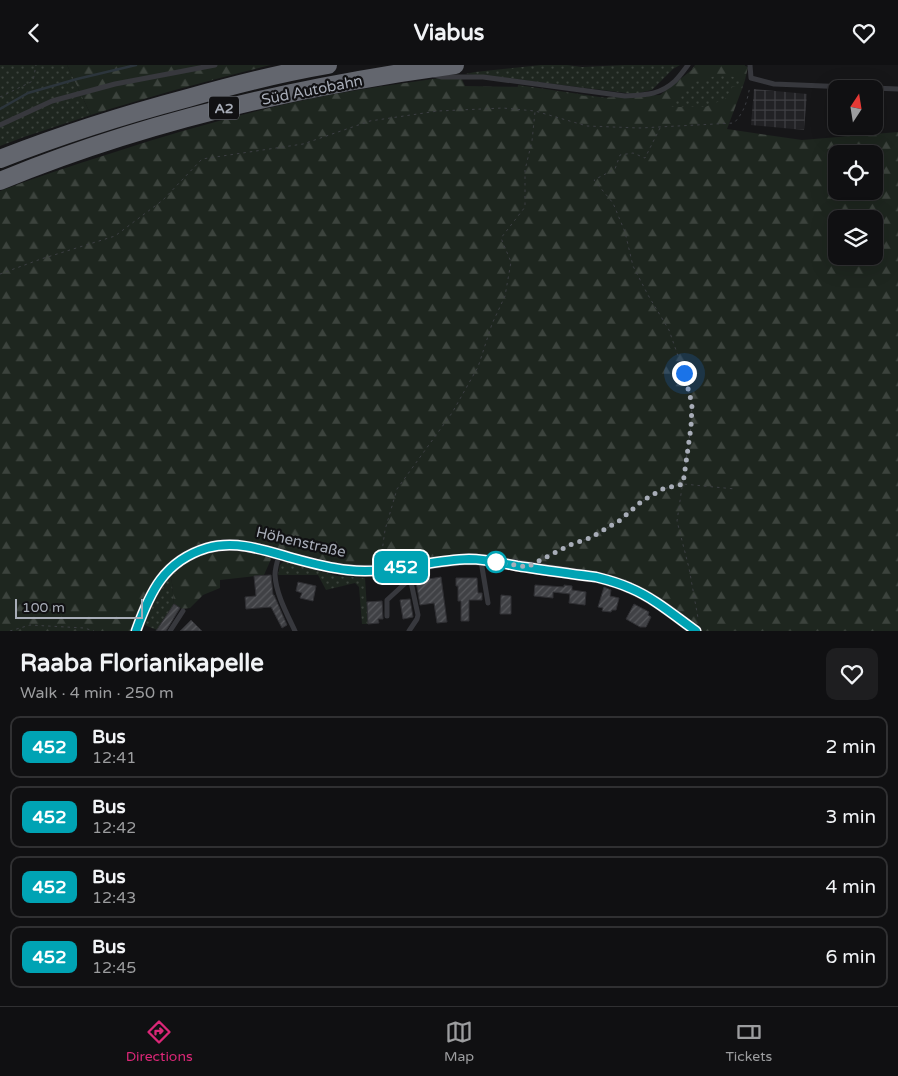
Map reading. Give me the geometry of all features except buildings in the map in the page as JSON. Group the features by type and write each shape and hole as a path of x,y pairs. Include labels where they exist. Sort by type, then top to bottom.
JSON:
{"highway":[{"name":"Süd Autobahn","path":"0,159 140,111 224,88 328,65"},
{"name":"Süd Autobahn","path":"0,181 47,161 145,130 228,107 409,71 455,65"}],"street":[{"name":"Höhenstraße","path":"136,631 150,596 173,567 191,555 206,549 232,545 250,547 349,570 410,572 454,560 471,559 596,577 632,589 697,627"}],"lane":[{"path":"0,125 52,101 115,84 214,65"},
{"path":"409,71 442,77 483,77 625,96 646,95 662,91 675,81 688,65"},
{"path":"750,65 751,78 774,84 898,89"},
{"path":"279,554 275,570 276,582 280,598 295,631"},
{"path":"481,560 488,603"},
{"path":"386,616 387,600 410,572"},
{"path":"409,631 418,615 410,572"},
{"path":"170,631 183,611"}],"path":[{"path":"0,97 33,81 36,65"},
{"path":"0,273 115,236 163,200 202,159 303,144 370,121 438,111 503,108 535,111 587,127 640,128 734,123 742,115 748,98 751,78"},
{"path":"379,570 385,530 397,489 452,413 478,367 492,324 505,296 511,262 501,238 526,207 525,170 532,141 535,111"},
{"path":"660,127 645,158 633,153 620,155 614,169 594,180 613,203 625,232 633,266 669,330 684,373 692,404 691,427 677,521 689,568 697,627"},
{"path":"527,567 572,544 590,538 619,521 642,501 663,489 683,484 734,489"},
{"path":"10,631 30,625 84,628 94,631"}],"shaded area":[{"path":"754,89 807,94 804,130 751,125"}],"green space":[{"path":"0,65 67,65 91,115 0,146"},
{"path":"67,65 271,65 91,115"},
{"path":"541,65 582,67 680,65 673,69 652,90 634,94 465,74"},
{"path":"695,65 745,65 743,79 745,80 742,89 727,116 515,106 518,85 620,100 660,97 687,76"},
{"path":"698,65 743,65 748,67 745,80 722,74 695,82 671,107 705,107 725,99 733,86 742,89 727,129 802,140 883,135 883,133 898,132 898,631 702,631 650,597 505,557 365,570 258,544 179,556 132,631 0,631 0,191 56,171 180,132 272,107 357,90 460,75 465,86 525,87 597,98 660,95"},
{"path":"232,550 272,557 264,575 220,580 220,588 203,595 190,608 182,609 174,604 171,573 201,554"},
{"path":"284,561 337,576 365,578 368,624 362,624 359,587 355,583 326,590 318,575 278,575 280,565"},
{"path":"171,573 174,604 157,630 142,624 147,608"}],"waterway":[{"path":"0,109 28,93 136,65"}],"bus line":[{"name":"452","path":"136,631 150,596 166,573 179,561 206,549 232,545 257,548 295,559 349,570 379,570 471,559 596,577 632,589 696,631"}],"route":[{"path":"496,562 527,567 572,544 590,538 619,521 642,501 663,489 683,484 691,427 692,404 684,373"}]}
